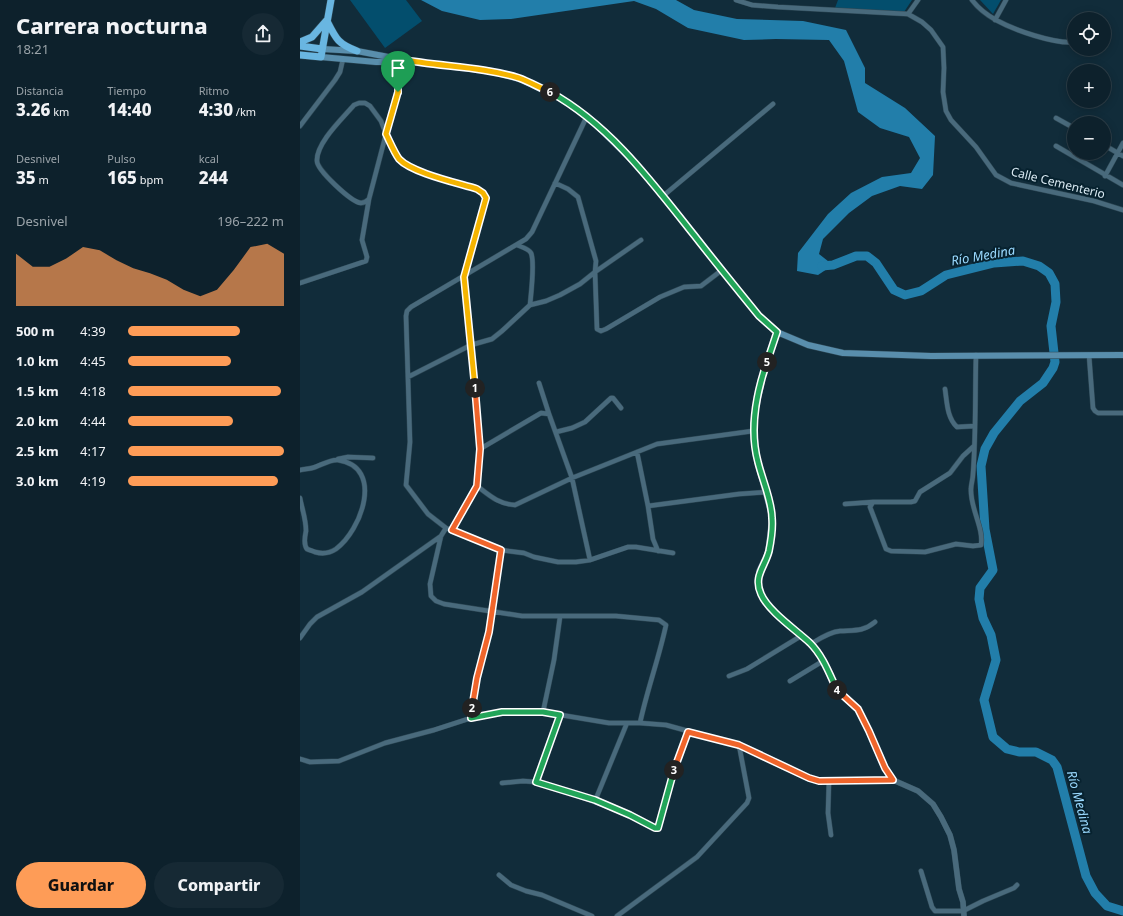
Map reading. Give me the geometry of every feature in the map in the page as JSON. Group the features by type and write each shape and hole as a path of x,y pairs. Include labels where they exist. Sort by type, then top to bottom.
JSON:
{"highway":[{"path":"300,55 320,57 331,0"},
{"path":"300,42 312,36 326,21"},
{"path":"326,21 340,43 357,51"},
{"path":"300,46 322,49"}],"main road":[{"path":"322,49 357,51 420,63 490,71 520,79 560,98 587,116 637,165 759,316 777,332 808,345 843,353 931,356 1123,355"},
{"path":"320,57 390,62 400,59"}],"street":[{"name":"Calle Cementerio","path":"736,0 752,5 908,14 922,22 931,30 943,47 943,92 946,111 951,120 976,147 996,175 1011,183 1094,201 1123,210"},
{"path":"908,14 918,0"},
{"path":"972,0 977,6 995,20 1015,29 1067,43"},
{"path":"995,20 1006,0"},
{"path":"300,126 335,80 340,72 343,59"},
{"path":"300,282 366,261 367,257 362,240 369,200 398,92 400,59"},
{"path":"369,200 365,202 357,202 335,185 320,169 317,163 323,142 354,105 359,103 364,103 370,106 381,121 399,159 407,165 477,189 483,193 486,198 464,277 480,449 477,486 452,530"},
{"path":"663,196 774,104"},
{"path":"587,116 532,232 526,239 411,307 407,311 410,442 406,485 428,514 446,528 501,550 524,553 534,557 558,562 590,560 628,548 636,547 674,553"},
{"path":"1056,118 1067,124"},
{"path":"1105,176 1123,143"},
{"path":"1056,146 1105,176 1123,185"},
{"path":"1111,149 1123,156"},
{"path":"555,183 568,189 578,197 596,261 597,329 601,331 606,329 660,297 684,287 694,288 701,286 722,270"},
{"path":"408,377 471,345 492,339 530,304 546,301 580,284 641,240"},
{"path":"517,245 528,250 532,256 530,304"},
{"path":"777,332 762,376 753,431 757,462 772,517 768,552 760,572 758,582 761,595 780,617 811,644 824,661 837,691 858,709 885,768 893,780"},
{"path":"873,502 870,507 886,549 890,551 925,552 956,544 973,546 981,545 982,539 972,504 971,489 975,426 976,355"},
{"path":"1089,355 1093,408 1098,413 1123,413"},
{"path":"539,382 572,478 590,560"},
{"path":"945,389 948,412 957,428 975,426"},
{"path":"556,432 572,428 584,422 611,398 614,398 621,408"},
{"path":"480,449 542,413 549,414"},
{"path":"477,486 496,501 508,505 515,505 572,478 658,444 753,431"},
{"path":"845,504 912,502 920,492 950,473 963,456 974,446"},
{"path":"637,452 653,539 658,551"},
{"path":"300,470 312,468 336,459 348,457 373,458"},
{"path":"300,498 306,524 306,548 318,553 331,552 336,549 352,530 361,512 365,486 360,472 349,464 336,459"},
{"path":"648,506 766,492"},
{"path":"300,638 317,617 362,592 440,536 446,528"},
{"path":"440,536 430,584 432,596 436,601 444,604 522,616 616,616 659,620 663,622 666,625 662,646 644,702 640,723"},
{"path":"471,718 477,678 489,632 501,550"},
{"path":"543,712 554,660 560,617"},
{"path":"811,644 829,634 839,631 859,631 869,627 875,622"},
{"path":"729,676 747,669 801,636"},
{"path":"790,681 824,661"},
{"path":"300,759 310,762 339,761 385,743 471,718 502,712 543,712 609,723 666,725 739,745 809,778 819,781 893,780 918,791 933,804 950,835 954,850 964,913"},
{"path":"536,782 560,715"},
{"path":"595,800 627,723"},
{"path":"502,783 523,781 536,782 595,800 630,815 655,828 658,828 676,764 688,732"},
{"path":"617,916 697,857 747,803 749,798 739,745"},
{"path":"829,781 828,813 831,835"},
{"path":"921,871 932,908 935,911 964,913 982,901 1014,888 1017,885"},
{"path":"499,875 511,885 542,895 592,916"}],"shaded area":[{"path":"350,0 406,0 422,21 385,48"},
{"path":"421,0 676,0 694,10 737,19 803,21 846,30 865,68 865,83 905,108 935,136 933,175 922,189 900,186 872,196 849,213 823,239 819,254 833,265 818,275 797,271 798,253 828,214 851,193 882,177 911,173 920,158 909,137 880,128 858,112 844,61 829,40 744,40 688,28 656,9 634,1 511,19 480,20 442,11"},
{"path":"838,0 912,0 904,12 835,8"},
{"path":"980,0 1001,0 993,14"}],"waterway":[{"name":"Río Medina","path":"822,266 833,265 856,256 867,256 876,263 894,290 905,295 921,291 946,275 994,263 1023,261 1039,266 1049,273 1055,284 1056,302 1051,326 1055,362 1053,368 1043,383 1020,401 994,433 985,449 981,466 985,529 993,570 980,588 979,599 983,618 991,635 996,660 984,700 993,737 1007,749 1019,752 1036,752 1052,760 1057,767 1086,876 1095,893 1107,906 1123,911"}],"route":[{"path":"400,59 420,63 490,71 520,79 549,92 572,105 608,135 637,165 671,205 759,316 777,332 762,376 753,431 757,462 772,517 768,552 760,572 758,582 761,595 780,617 816,650 825,663 837,691 858,709 885,768 893,780 819,781 809,778 739,745 688,732 676,764 658,828 655,828 630,815 595,800 536,782 560,715 543,712 502,712 471,718 477,678 489,632 501,550 452,530 477,486 480,449 477,403 464,277 486,198 483,193 477,189 418,170 399,159 386,134 398,92 400,59"}]}
